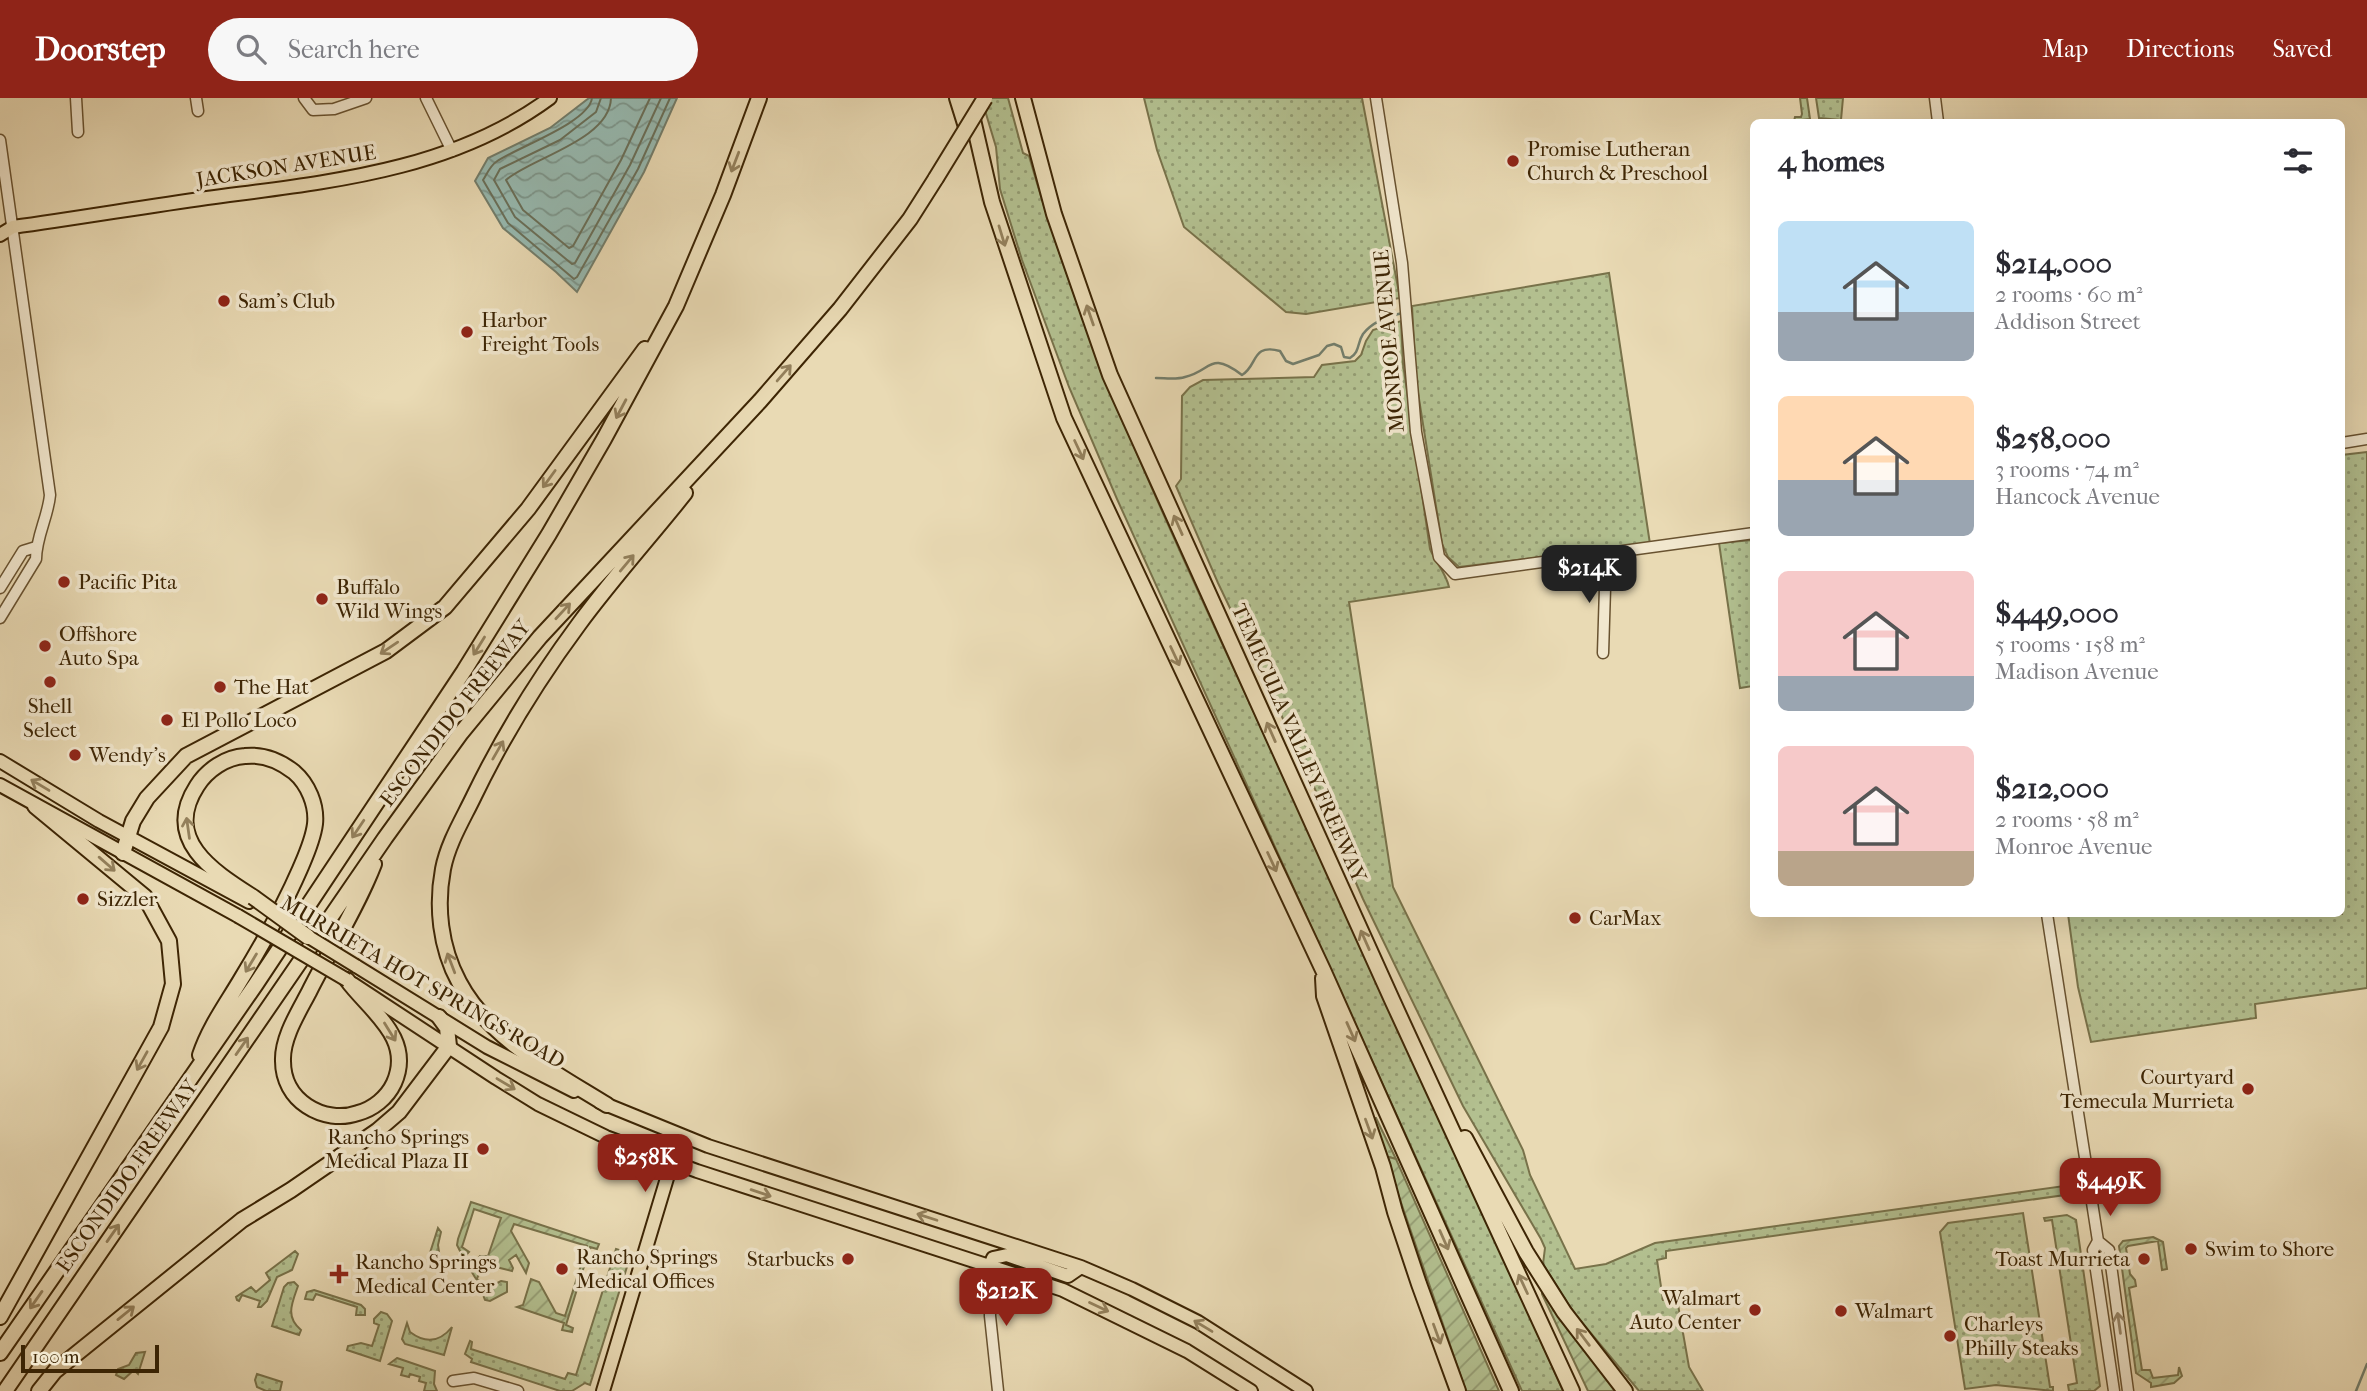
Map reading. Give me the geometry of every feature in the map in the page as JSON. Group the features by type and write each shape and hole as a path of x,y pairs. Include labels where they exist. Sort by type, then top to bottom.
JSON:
{"highway":[{"name":"ESCONDIDO FREEWAY","path":"0,1353 256,984 464,671 604,439 676,306 723,195 759,98"},
{"path":"957,98 1064,418 1323,970 1511,1391"},
{"path":"968,98 992,202"},
{"name":"ESCONDIDO FREEWAY","path":"5,1391 385,838 461,733 540,637 760,401 848,299 910,219 985,98"},
{"name":"TEMECULA VALLEY FREEWAY","path":"1023,98 1054,214 1110,375 1393,1002 1571,1387"},
{"path":"122,853 127,836 147,798 186,756 386,651 444,607 528,509 676,306"},
{"path":"607,1105 522,1050 476,1008 458,981 447,954 440,910 444,865 453,839 488,768 533,691 579,624 760,401"},
{"path":"196,1068 207,1034 259,950 295,881 311,842 315,824 313,802 303,782 278,761 267,757 245,756 221,764 203,777 190,801 187,826 192,844 202,860 251,900 308,937"},
{"path":"0,1317 161,1027 173,984 169,941 145,897 35,806"},
{"path":"346,980 388,1026 396,1041 399,1063 394,1083 383,1099 373,1107 356,1114 334,1116 309,1107 294,1095 285,1078 283,1055 291,1029 365,887 385,838"},
{"path":"1323,970 1324,996 1383,1167 1415,1272 1458,1391"},
{"path":"1393,1002 1526,1252 1564,1312 1625,1391"},
{"path":"39,1391 55,1371 242,1220 292,1191 377,1131 399,1112 449,1046 447,1028 439,1017"}],"main road":[{"name":"JACKSON AVENUE","path":"0,234 13,227 371,174 453,151 498,131 550,98"},
{"name":"JACKSON AVENUE","path":"0,222 13,227"},
{"name":"MURRIETA HOT SPRINGS ROAD","path":"0,761 127,836 251,900"},
{"name":"MURRIETA HOT SPRINGS ROAD","path":"0,785 238,916 346,980 538,1104 606,1137 672,1162 1063,1290 1187,1351 1251,1391"},
{"name":"MURRIETA HOT SPRINGS ROAD","path":"308,937 525,1068 680,1135 825,1185 1081,1267 1198,1322 1306,1391"},
{"path":"603,1391 680,1135"},
{"path":"990,1266 993,1258 1007,1255 1068,1276 1081,1267"}],"street":[{"path":"76,98 78,132"},
{"path":"196,98 198,111"},
{"path":"304,98 313,110 334,108 366,98"},
{"path":"426,98 453,151"},
{"name":"MONROE AVENUE","path":"1376,98 1402,263 1416,432 1439,557 1455,574 1601,556"},
{"path":"1935,98 1938,119"},
{"path":"0,140 50,495 47,517 36,547 36,559 0,618"},
{"path":"2345,443 2367,439"},
{"path":"1603,653 1605,588 1601,556 1750,534"},
{"path":"0,588 23,551 36,547"},
{"path":"2047,917 2098,1241 2093,1250 2114,1391"},
{"path":"2098,1241 2109,1250 2128,1391"},
{"path":"990,1266 990,1316 998,1391"},
{"path":"453,1381 474,1378 518,1391"}],"green space":[{"path":"988,98 1008,98 1023,153 1029,156 1077,304 1135,448 1563,1391 1522,1391 1117,499 1069,387 1022,260 1000,189 996,147 984,107"},
{"path":"1144,98 1362,98 1400,298 1306,314 1286,312 1184,227 1157,150"},
{"path":"1800,98 1807,98 1810,119 1794,119 1802,114"},
{"path":"1816,98 1843,98 1841,119 1819,118"},
{"path":"1609,273 1650,544 1459,567 1448,557 1442,544 1416,380 1412,306"},
{"path":"1401,321 1403,364 1430,549 1449,587 1349,602 1393,887 1523,1150 1530,1175 1575,1269 1606,1264 1655,1243 2071,1185 2072,1191 2065,1195 1666,1251 1666,1258 1657,1260 1663,1300 1677,1299 1689,1367 1703,1391 1639,1391 1574,1313 1543,1264 1545,1248 1541,1239 1463,1106 1363,899 1297,748 1218,583 1176,486 1181,479 1182,396 1190,387 1203,380 1314,377 1322,365 1355,361 1361,355 1373,330"},
{"path":"2367,452 2367,988 2255,1004 2256,1018 2091,1042 2078,987 2068,917 2345,917 2345,455"},
{"path":"1750,540 1750,686 1740,688 1719,543"},
{"path":"1374,1118 1396,1159 1386,1159 1372,1120"},
{"path":"1386,1159 1396,1159 1499,1391 1466,1391"},
{"path":"471,1202 599,1244 597,1249 590,1247 566,1325 573,1328 572,1332 562,1330 564,1323 517,1307 523,1305 531,1279 539,1282 556,1313 565,1316 587,1246 514,1224 511,1231 529,1263 526,1273 516,1255 509,1260 512,1271 488,1268 478,1276 477,1279 481,1282 479,1284 470,1269 480,1256 488,1256 501,1218 474,1209 462,1247 469,1252 465,1256 462,1255 457,1245 458,1239"},
{"path":"2023,1213 2050,1387 2053,1387 2053,1391 1996,1385 1965,1389 1940,1232 1948,1223"},
{"path":"2067,1215 2076,1220 2100,1386 2094,1391 2069,1391 2068,1385 2077,1383 2052,1220 2045,1221 2044,1218"},
{"path":"438,1228 441,1232 438,1245 440,1259 428,1259"},
{"path":"2153,1237 2163,1242 2167,1269 2162,1270 2158,1241 2126,1248 2130,1274 2136,1286 2129,1288 2142,1370 2150,1370 2153,1378 2178,1375 2179,1367 2182,1376 2174,1383 2151,1387 2151,1383 2136,1373 2119,1246 2123,1241"},
{"path":"616,1249 631,1254 590,1385 585,1383 572,1391 560,1391 471,1362 472,1359 465,1354 470,1341 471,1349 565,1379 568,1373 576,1375"},
{"path":"295,1251 298,1254 292,1270 277,1277 267,1301 261,1307 258,1307 260,1301 242,1295 239,1301 237,1300 236,1297 251,1287 256,1292 270,1280 266,1273"},
{"path":"501,1281 507,1282 507,1292 490,1301 485,1300 484,1290"},
{"path":"294,1282 298,1286 291,1315 301,1330 299,1335 272,1326 284,1287"},
{"path":"1542,1288 1621,1391 1588,1391 1542,1294"},
{"path":"314,1290 361,1305 365,1309 365,1315 356,1315 357,1307 316,1294 313,1300 305,1299 307,1292"},
{"path":"381,1312 387,1314 392,1321 380,1361 347,1350 348,1346 361,1343 372,1346 379,1325 374,1323 374,1319"},
{"path":"407,1323 410,1332 427,1340 443,1336 452,1327 444,1355 405,1344 402,1339"},
{"path":"145,1352 138,1374 134,1370 124,1379 116,1375 118,1369 129,1365 136,1353"},
{"path":"397,1358 435,1371 434,1384 437,1391 424,1391 426,1383 419,1381 420,1377 401,1375 403,1368 389,1364"},
{"path":"257,1374 282,1382 280,1391 266,1391 257,1387"}],"water":[{"path":"589,98 677,98 644,172 577,292 503,228 475,181 488,158 550,128"}],"waterway":[{"path":"1156,378 1182,378 1217,363 1242,375 1259,353 1271,349 1280,351 1286,361 1293,364 1319,355 1327,346 1334,344 1341,347 1344,357 1350,358 1363,334 1371,326 1403,313"},
{"path":"2356,1391 2367,1364"}],"place":[{"name":"Promise Lutheran Church & Preschool","path":"1513,161"},
{"name":"Sam's Club","path":"224,301"},
{"name":"Harbor Freight Tools","path":"467,332"},
{"name":"Pacific Pita","path":"64,582"},
{"name":"Buffalo Wild Wings","path":"322,599"},
{"name":"Offshore Auto Spa","path":"45,646"},
{"name":"Shell Select","path":"50,682"},
{"name":"The Hat","path":"220,687"},
{"name":"El Pollo Loco","path":"167,720"},
{"name":"Wendy's","path":"75,755"},
{"name":"Sizzler","path":"83,899"},
{"name":"CarMax","path":"1575,918"},
{"name":"Courtyard Temecula Murrieta","path":"2248,1089"},
{"name":"Rancho Springs Medical Plaza II","path":"483,1149"},
{"name":"Swim to Shore","path":"2191,1249"},
{"name":"Starbucks","path":"848,1259"},
{"name":"Toast Murrieta","path":"2144,1259"},
{"name":"Rancho Springs Medical Offices","path":"562,1269"},
{"name":"Rancho Springs Medical Center","path":"339,1274"},
{"name":"Walmart Auto Center","path":"1755,1310"},
{"name":"Walmart","path":"1841,1311"},
{"name":"Charleys Philly Steaks","path":"1950,1336"}]}
